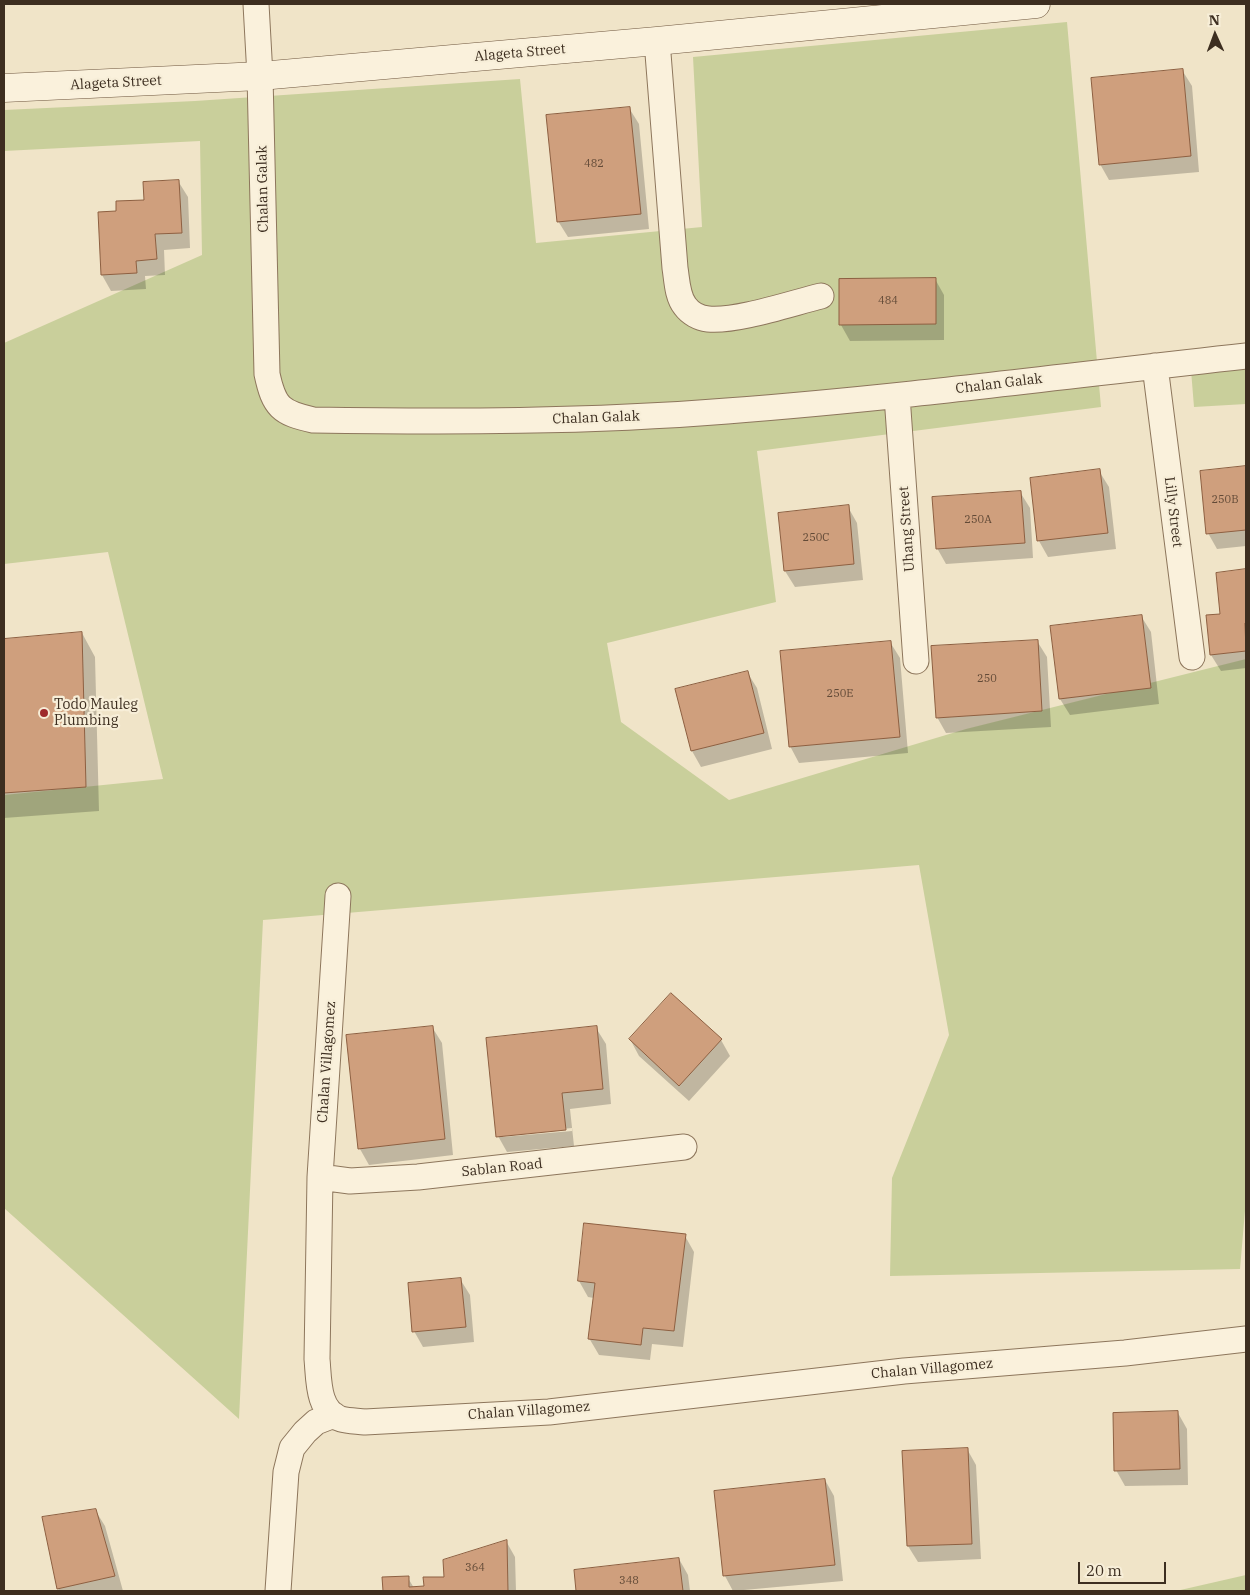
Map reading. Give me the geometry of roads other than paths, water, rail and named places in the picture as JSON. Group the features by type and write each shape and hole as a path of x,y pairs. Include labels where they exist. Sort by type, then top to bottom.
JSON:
{"main road":[{"name":"Alageta Street","path":"4,88 260,76 657,41 1030,4"}],"street":[{"path":"256,4 260,76"},
{"path":"657,41 675,268 680,297 685,305 699,317 709,319 724,318 780,307 821,296"},
{"name":"Chalan Galak","path":"260,76 267,374 274,399 282,410 295,416 313,420 478,422 726,412 897,396 1246,356"},
{"name":"Lilly Street","path":"1155,366 1192,657"},
{"name":"Uhang Street","path":"897,396 916,661"},
{"name":"Chalan Villagomez","path":"338,896 320,1177 318,1369 325,1407 341,1419 365,1422 549,1412 904,1371 1125,1353 1246,1339"},
{"name":"Sablan Road","path":"320,1177 350,1181 418,1177 684,1146"},
{"path":"278,1591 286,1472 292,1448 316,1422 334,1415"}],"place":[{"name":"Todo Mauleg Plumbing","path":"44,713"}]}
